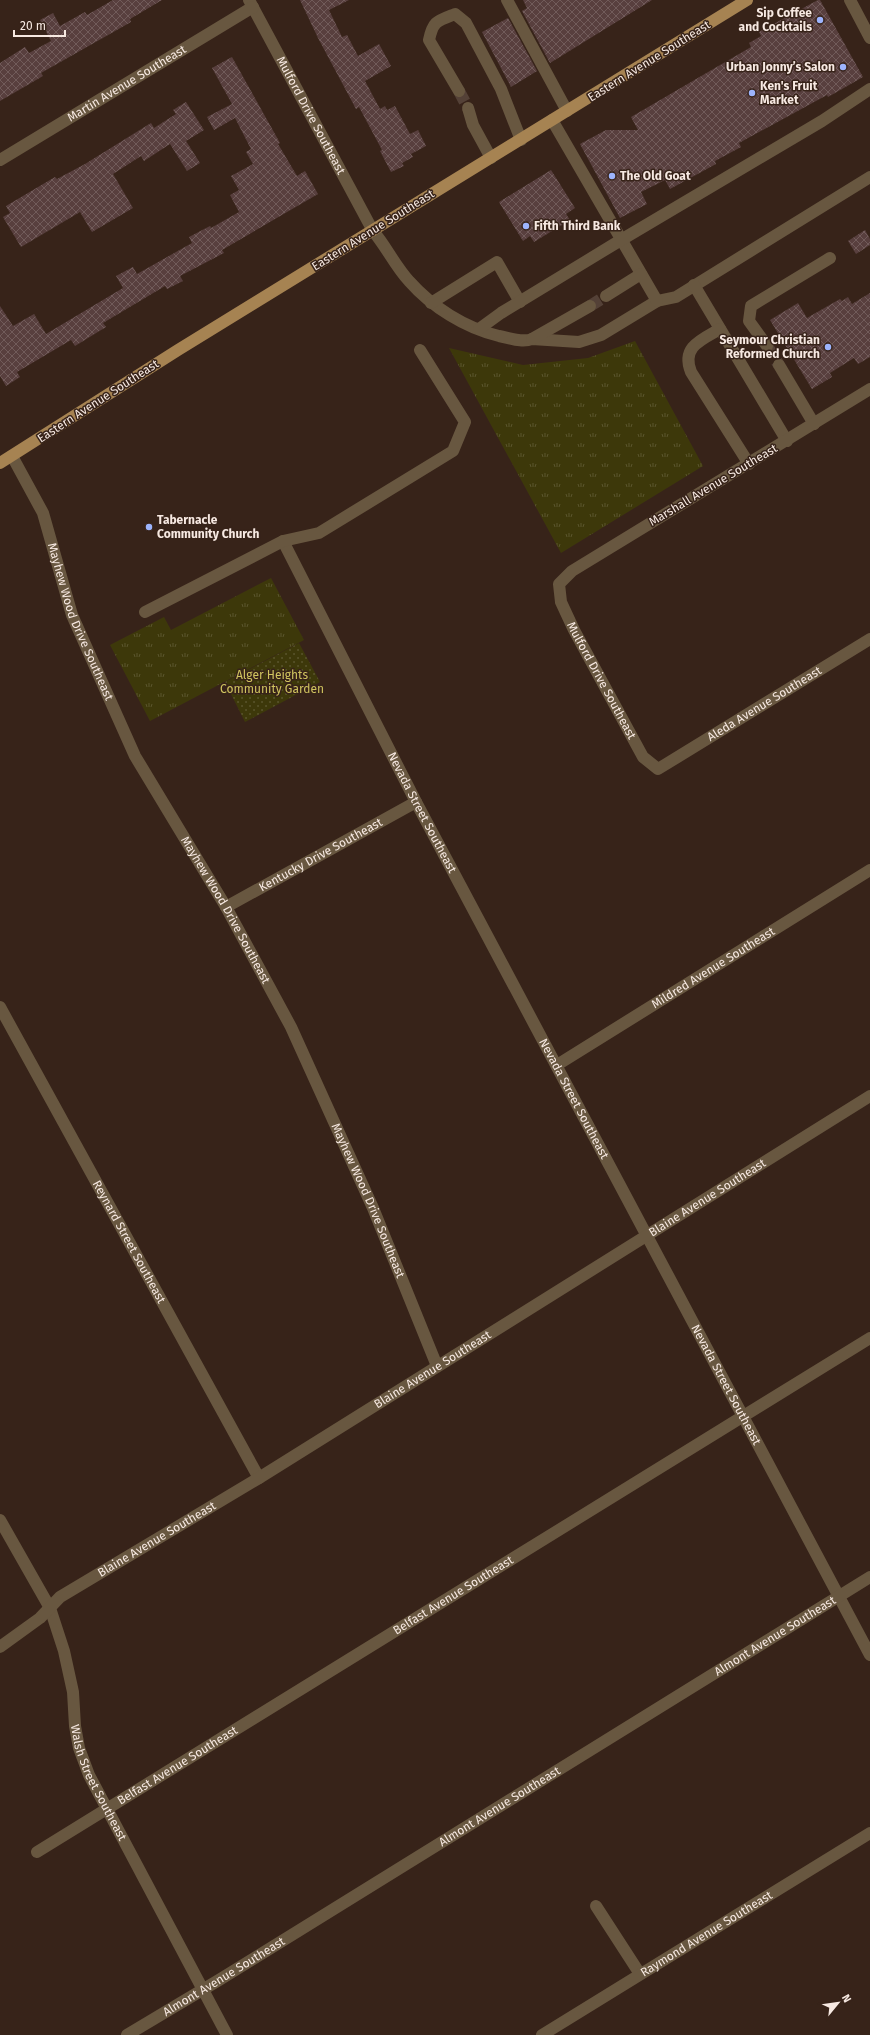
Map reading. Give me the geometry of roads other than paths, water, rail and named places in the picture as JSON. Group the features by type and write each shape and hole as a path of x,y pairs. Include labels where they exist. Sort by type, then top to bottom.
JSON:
{"main road":[{"name":"Eastern Avenue Southeast","path":"0,463 178,350 747,0"}],"street":[{"path":"507,0 567,111"},
{"path":"850,0 870,38"},
{"name":"Martin Avenue Southeast","path":"0,160 251,3"},
{"name":"Mulford Drive Southeast","path":"251,3 373,231 386,246 408,280 431,303 455,318 488,334 525,342 532,339 579,342 601,335 657,301 676,297 870,177"},
{"path":"459,92 429,40 432,27 441,19 455,14 466,23 501,89 521,140"},
{"path":"479,329 621,240 822,121 870,89"},
{"path":"468,108 473,125 491,158"},
{"path":"552,120 657,301"},
{"path":"767,346 749,321 751,306 830,258"},
{"path":"431,303 497,262 520,302"},
{"path":"606,296 641,274"},
{"path":"694,285 786,441"},
{"path":"532,339 590,306"},
{"path":"720,329 696,343 688,354 688,363 691,372 749,464"},
{"path":"145,612 283,541 319,533 453,451 464,422 420,350"},
{"path":"779,365 814,424"},
{"name":"Marshall Avenue Southeast","path":"559,584 572,571 870,390"},
{"name":"Mayhew Wood Drive Southeast","path":"12,456 43,513 72,615 135,756 226,907 291,1027 373,1208 437,1366"},
{"name":"Nevada Street Southeast","path":"283,541 416,802 870,1655"},
{"name":"Mulford Drive Southeast","path":"559,584 561,602 574,630 643,757 658,769"},
{"name":"Aleda Avenue Southeast","path":"658,769 870,639"},
{"name":"Kentucky Drive Southeast","path":"226,907 416,802"},
{"name":"Mildred Avenue Southeast","path":"557,1065 870,870"},
{"name":"Reynard Street Southeast","path":"0,1007 259,1478"},
{"name":"Blaine Avenue Southeast","path":"0,1647 36,1621 60,1597 259,1478 870,1096"},
{"name":"Belfast Avenue Southeast","path":"37,1852 870,1338"},
{"name":"Walsh Street Southeast","path":"0,1520 50,1608 64,1652 73,1692 75,1726 79,1748 89,1776 227,2035"},
{"name":"Almont Avenue Southeast","path":"127,2035 203,1990 870,1577"},
{"name":"Raymond Avenue Southeast","path":"542,2035 870,1833"},
{"path":"596,1906 640,1974"}],"tunnel":[{"path":"459,91 468,108"},
{"path":"590,306 606,296"},
{"path":"767,346 779,365"}],"place":[{"name":"Sip Coffee and Cocktails","path":"820,20"},
{"name":"Urban Jonny’s Salon","path":"843,67"},
{"name":"Ken's Fruit Market","path":"752,93"},
{"name":"The Old Goat","path":"612,176"},
{"name":"Fifth Third Bank","path":"526,226"},
{"name":"Seymour Christian Reformed Church","path":"828,347"},
{"name":"Tabernacle Community Church","path":"149,527"}],"park label":[{"name":"Alger Heights Community Garden","path":"272,682"}]}
